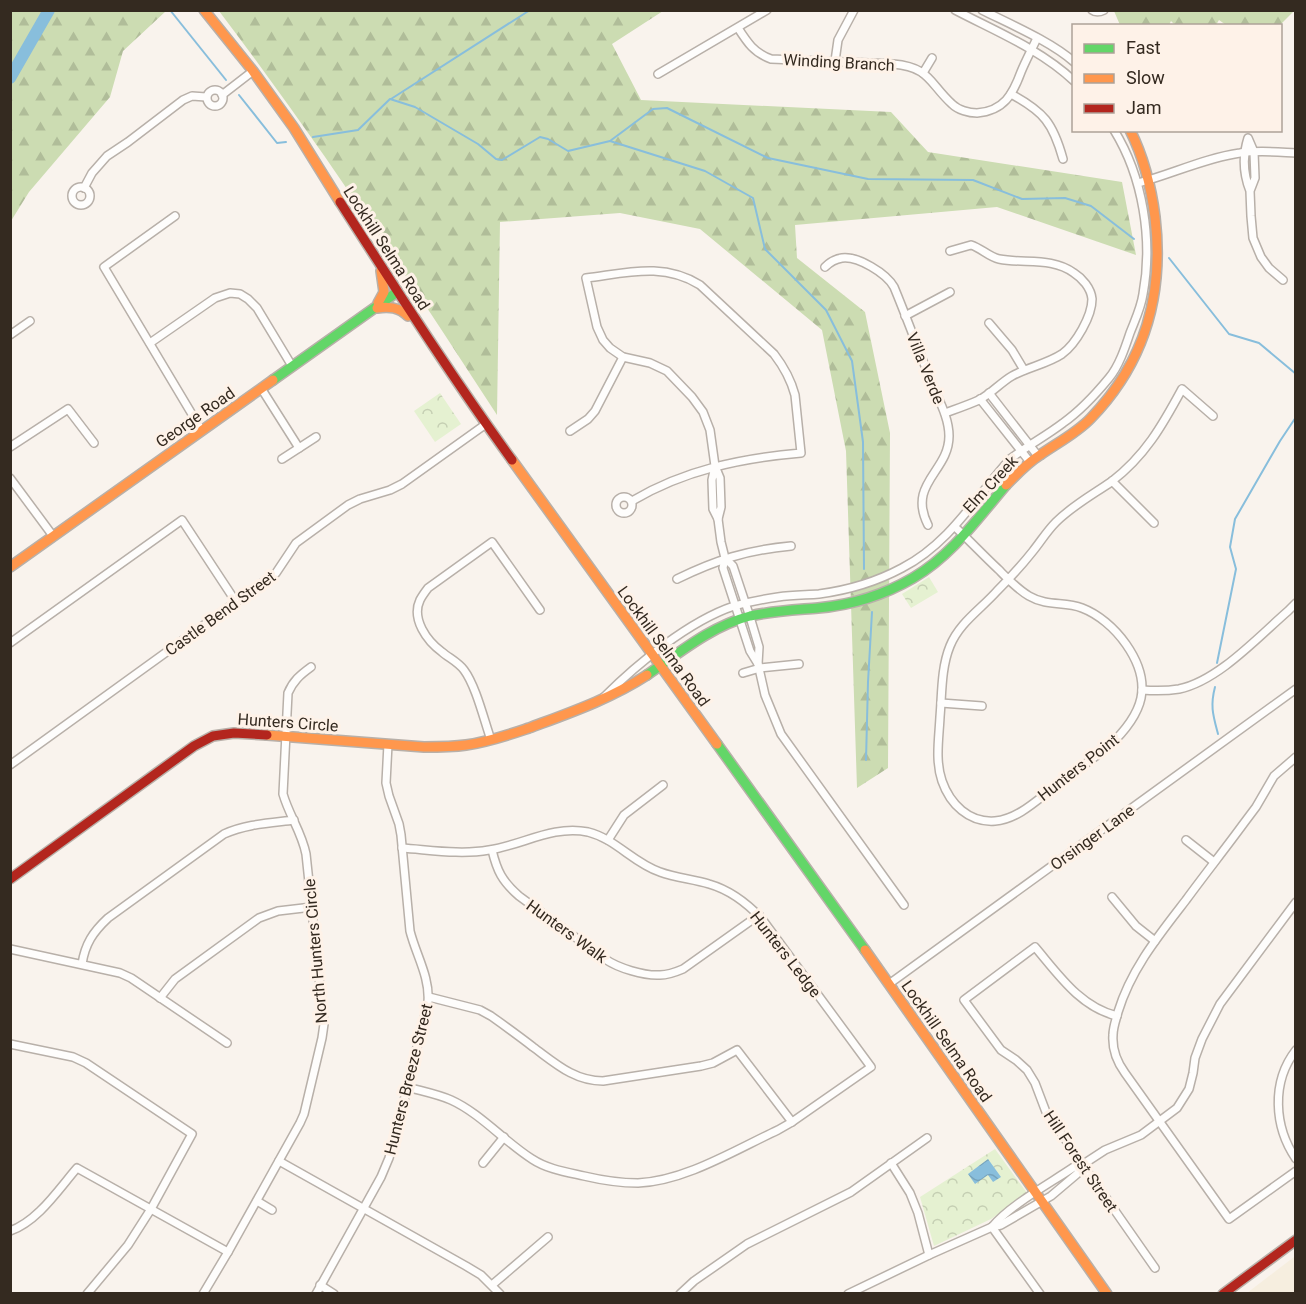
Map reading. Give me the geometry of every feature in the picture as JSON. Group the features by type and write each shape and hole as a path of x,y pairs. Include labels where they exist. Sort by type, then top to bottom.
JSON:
{"street":[{"name":"Lockhill Selma Road","path":"204,10 253,71 294,128 420,328 486,424 889,984 1107,1293"},
{"path":"658,74 767,10"},
{"path":"835,61 838,40 854,10"},
{"path":"955,10 1031,50 1057,66 1072,79"},
{"path":"982,10 1037,38 1072,60"},
{"path":"1092,10 1094,12 1104,10"},
{"name":"Winding Branch","path":"738,28 747,43 763,56 778,59 900,64 912,67 933,81 951,103 962,111 972,112 988,111 1006,101 1017,85 1037,38"},
{"path":"923,73 932,58"},
{"path":"222,95 253,71"},
{"path":"218,90 222,95 221,104 215,107 207,102 206,97 209,92 218,90"},
{"path":"1011,94 1030,104 1048,122 1059,143 1063,159"},
{"path":"84,188 92,173 107,156 183,99 192,96 206,97"},
{"name":"Elm Creek","path":"653,654 693,626 734,606 779,597 845,590 884,577 904,567 955,527 1010,459 1054,430 1079,410 1111,376 1123,354 1139,310 1145,277 1145,238 1138,183 1115,132"},
{"name":"Elm Creek","path":"660,665 700,639 739,620 781,610 848,604 889,590 911,579 931,567 949,552 1000,491 1034,459 1074,433 1091,417 1122,380 1135,359 1151,316 1158,278 1155,215 1149,180 1143,156 1131,132"},
{"path":"1250,191 1255,178 1254,152 1248,138 1244,152 1245,180 1250,191 1255,245 1265,263 1282,280"},
{"path":"1138,183 1213,159 1244,152 1296,153"},
{"path":"175,216 104,267 202,430"},
{"path":"945,413 980,399 1007,379 1056,358 1066,351 1080,334 1090,312 1092,300 1085,282 1076,274 1055,263 999,259 971,244 950,251"},
{"name":"Villa Verde","path":"825,267 839,258 859,261 884,274 894,286 945,413 948,424 948,448 943,460 926,484 922,501 922,514 928,525"},
{"path":"372,309 384,295 379,263"},
{"path":"632,501 679,478 715,466 754,458 801,453 793,387 774,354 700,285 686,276 661,270 586,278 597,327 603,340 623,357 661,367 667,371 703,412 710,430 715,466 720,478 721,507 718,519 725,558 723,568 750,651 759,666"},
{"name":"George Road","path":"10,567 397,292"},
{"path":"905,316 950,292"},
{"path":"150,343 215,298 223,294 240,294 257,308 292,366"},
{"path":"372,309 398,308 403,310 420,328"},
{"path":"10,336 30,321"},
{"path":"989,323 1012,350 1024,370"},
{"path":"570,431 595,411 623,357"},
{"path":"261,388 299,448"},
{"path":"982,706 941,703 945,662 953,639 962,625 1008,579 1066,513 1112,481 1136,459 1153,440 1182,389 1213,416"},
{"path":"989,393 1029,446 1034,459"},
{"path":"980,399 1020,451 1034,459"},
{"path":"10,447 68,409 94,443"},
{"name":"Castle Bend Street","path":"10,765 276,573 296,543 313,530 348,505 402,484 486,424"},
{"path":"282,459 316,437"},
{"path":"10,478 53,536"},
{"path":"1112,481 1154,523"},
{"path":"10,643 182,519 236,602"},
{"path":"955,527 1022,591 1050,604 1082,608 1106,623 1131,651 1139,669 1142,690 1180,689 1210,677 1228,664 1296,603"},
{"path":"491,740 476,695 464,669 431,642 424,632 417,615 418,603 428,588 492,542 540,610"},
{"path":"677,579 725,558 749,551 790,546"},
{"path":"725,558 733,566 750,617 759,647 759,666 767,701 781,734 903,905"},
{"name":"Hunters Circle","path":"602,699 653,654"},
{"path":"743,673 759,666 799,664"},
{"name":"Hunters Circle","path":"10,879 200,742 213,736 227,733 285,736 430,748 469,745 491,740 574,712 622,690 660,665"},
{"name":"North Hunters Circle","path":"203,1293 300,1123 322,1038 324,1024 305,849 283,794 288,693 298,676 311,667"},
{"name":"Orsinger Lane","path":"889,984 1296,689"},
{"name":"Hunters Point","path":"941,703 938,753 941,780 947,792 954,803 972,818 981,821 1000,821 1018,813 1108,747 1125,730 1137,709 1142,690"},
{"name":"Hunters Breeze Street","path":"316,1293 381,1177 389,1158 429,997 426,978 410,931 399,824 386,783 388,744"},
{"path":"1296,757 1274,776 1256,807 1139,964 1129,982 1117,1016 1113,1040 1114,1052 1119,1064 1229,1219 1296,1171"},
{"path":"608,840 624,815 663,785"},
{"path":"82,964 89,939 103,923 224,834 247,826 294,820"},
{"name":"Hunters Ledge","path":"402,848 465,852 492,850 559,831 586,832 608,840 655,870 709,884 744,902 759,915 871,1067 792,1122"},
{"path":"1186,840 1215,862"},
{"name":"Hunters Walk","path":"492,850 500,875 519,896 613,965 626,969 656,975 669,974 683,969 759,915"},
{"path":"1112,897 1136,926 1155,941"},
{"path":"992,1227 998,1220 1074,1167 1082,1165 1105,1150 1141,1135 1177,1108 1185,1096 1194,1073 1202,1039 1220,1004 1296,902"},
{"path":"160,998 176,979 259,918 278,911 312,907"},
{"name":"Hill Forest Street","path":"1117,1016 1101,1012 1087,1003 1072,990 1035,947 964,1000 1001,1050 1027,1070 1035,1083 1046,1112 1155,1268"},
{"path":"10,950 120,973 227,1043"},
{"path":"407,1088 450,1100 464,1107 529,1157 551,1168 620,1182 652,1182 682,1174 792,1122 737,1050 714,1063 702,1066 603,1081 590,1080 577,1077 563,1069 480,1010 429,997"},
{"path":"10,1044 72,1057 86,1063 192,1134 151,1209 128,1245 87,1293"},
{"path":"1296,1050 1284,1072 1278,1102 1282,1132 1296,1159"},
{"path":"483,1164 504,1137"},
{"path":"680,1293 753,1240 851,1192 927,1138"},
{"path":"279,1161 466,1266 481,1275 500,1293"},
{"path":"891,1163 910,1193 929,1255"},
{"path":"848,1293 992,1227 1001,1225 1043,1201 1077,1174 1082,1165"},
{"path":"10,1231 36,1216 77,1168 228,1252"},
{"path":"257,1201 272,1210"},
{"path":"992,1227 1040,1293"},
{"path":"492,1285 548,1237"},
{"path":"1223,1293 1296,1240"},
{"path":"320,1286 334,1293"}],"shaded area":[{"path":"1294,1257 1296,1259 1295,1293 1247,1293"}],"green space":[{"path":"11,10 166,11 123,51 110,97 29,192 11,221"},
{"path":"1295,10 1281,24 1225,24 1219,20 1217,24 1174,24 1171,21 1170,24 1120,24 1114,11"},
{"path":"219,11 663,11 612,44 641,100 891,112 928,152 1122,182 1136,255 997,207 795,225 797,258 865,312 890,433 888,768 857,788 846,451 822,330 700,229 620,213 500,222 497,415 327,160"},
{"path":"440,393 461,424 435,442 414,411"},
{"path":"929,577 938,592 911,608 902,594"},
{"path":"995,1149 1027,1193 991,1219 934,1246 920,1197"}],"water":[{"path":"988,1159 1001,1177 993,1182 988,1175 975,1184 968,1174"}],"waterway":[{"path":"10,78 49,10"},
{"path":"170,10 226,80"},
{"path":"391,99 530,10"},
{"path":"239,95 277,143 286,142"},
{"path":"313,137 358,130 390,99 415,107 478,144 496,159 502,160 540,137 568,151 610,141 653,109 667,108 768,158 868,179 973,180 1022,199 1065,198 1091,206 1134,239"},
{"path":"610,141 705,171 753,198 765,249 826,310 852,361 863,442 864,569"},
{"path":"1169,258 1229,334 1259,343 1296,374"},
{"path":"1217,663 1236,569 1230,547 1235,519 1296,417"},
{"path":"866,760 872,612"},
{"path":"1215,687 1213,710 1218,734"}],"traffic: fast":[{"path":"273,380 397,292"},
{"path":"647,675 709,633 750,616 843,604 879,594 902,584 940,559 1006,485"},
{"path":"717,744 865,950"}],"traffic: slow":[{"path":"204,10 253,71 294,128 340,202"},
{"path":"1006,485 1022,469 1091,418 1110,396 1125,373 1138,350 1147,325 1157,273 1155,217 1146,172 1131,132"},
{"path":"378,303 384,292 381,271"},
{"path":"377,308 394,308 408,316"},
{"path":"10,567 273,380"},
{"path":"512,460 717,744"},
{"path":"267,735 424,747 466,745 506,736 574,711 619,691 647,675"},
{"path":"865,950 1107,1294"}],"traffic: jam":[{"path":"340,202 403,300 512,460"},
{"path":"10,879 194,746 213,736 234,733 267,735"},
{"path":"1223,1294 1296,1240"}]}
